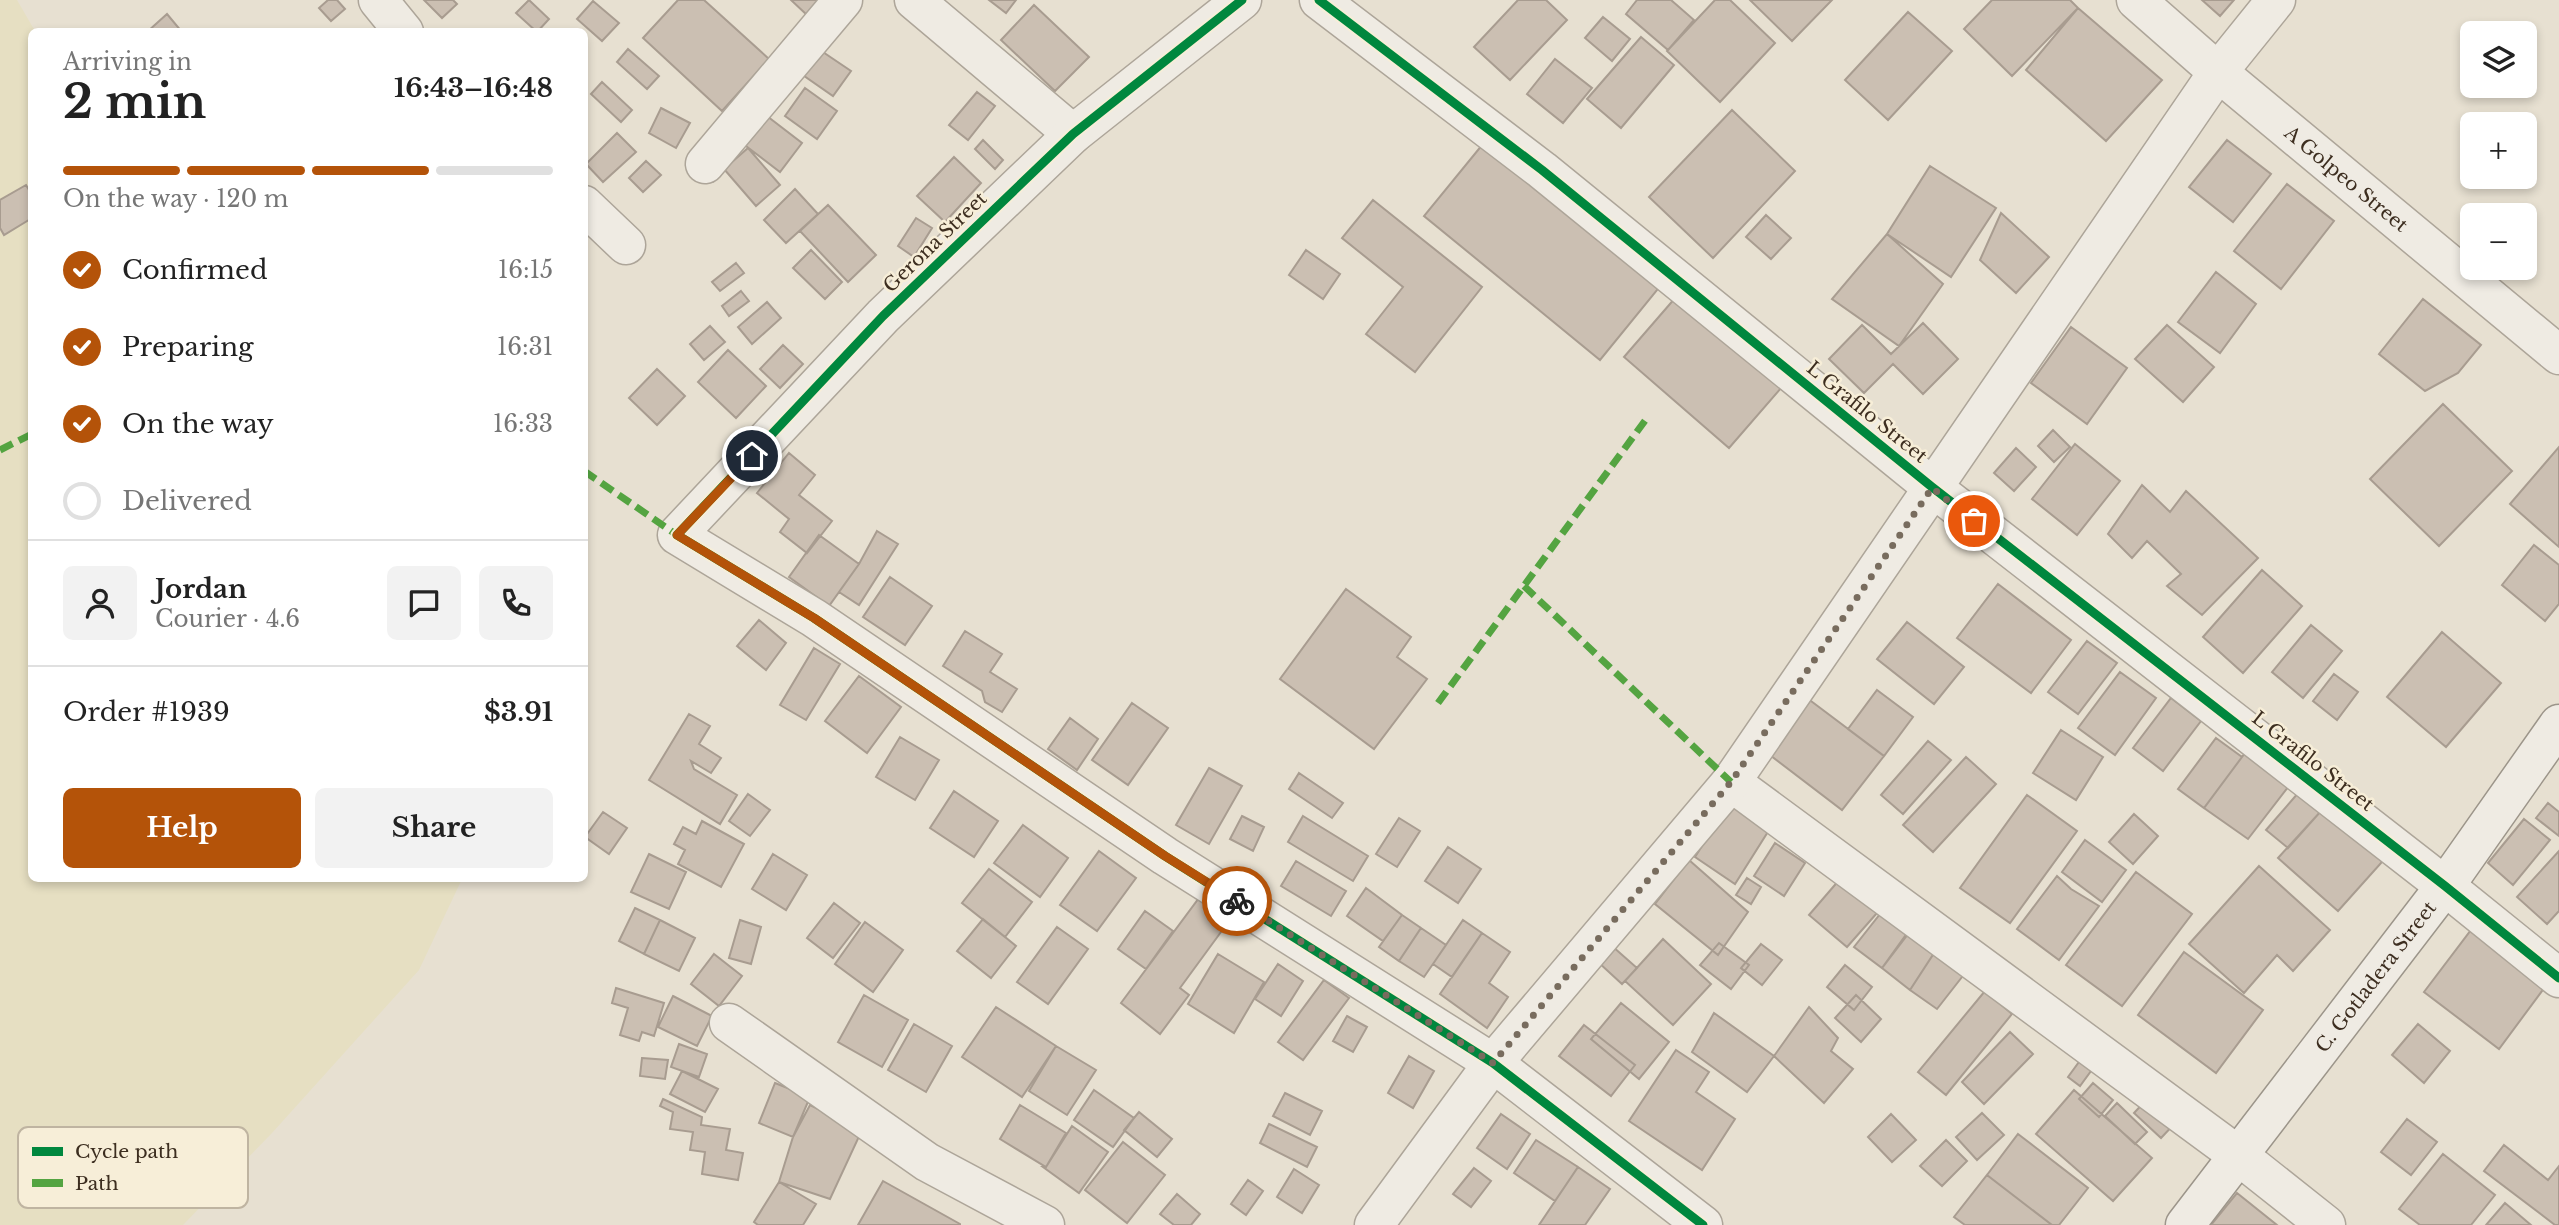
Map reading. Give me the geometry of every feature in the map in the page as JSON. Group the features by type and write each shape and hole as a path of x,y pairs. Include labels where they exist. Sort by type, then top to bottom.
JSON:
{"street":[{"path":"378,0 401,28"},
{"path":"705,164 843,0"},
{"path":"915,0 1073,134"},
{"name":"Gerona Street","path":"1242,0 1073,134 883,316 677,535 814,618 1165,856 1493,1063"},
{"name":"L Grafilo Street","path":"1320,0 1542,170 1932,488 2445,886 2559,978"},
{"name":"A Golpeo Street","path":"2136,0 2218,72 2559,355"},
{"path":"1374,1225 1493,1063 1731,782 2218,72 2276,0"},
{"path":"588,209 625,245"},
{"name":"C. Gotladera Street","path":"2185,1225 2445,886 2559,724"},
{"path":"1731,782 2239,1156 2326,1225"},
{"path":"729,1023 927,1162 1045,1225"},
{"path":"1493,1063 1703,1225"}],"shaded area":[{"path":"0,0 17,0 33,28 28,28 28,882 461,882 419,970 248,1158 248,1127 18,1127 18,1208 199,1208 183,1225 0,1225"}],"building":[{"path":"328,0 337,0 345,9 331,21 319,8"},
{"path":"424,0 453,0 457,4 442,18"},
{"path":"529,0 549,19 541,28 533,28 516,13"},
{"path":"678,0 704,0 769,59 722,111 643,38"},
{"path":"791,0 820,0 807,15"},
{"path":"989,0 1016,0 1006,13"},
{"path":"1518,0 1546,0 1567,20 1510,80 1474,47"},
{"path":"1637,0 1671,0 1694,20 1668,50 1626,14"},
{"path":"1715,0 1730,0 1775,43 1720,102 1667,51"},
{"path":"1750,0 1832,0 1792,41"},
{"path":"1992,0 2070,0 2078,8 2012,76 1964,29"},
{"path":"2202,0 2234,0 2220,16"},
{"path":"593,1 619,23 602,41 577,19"},
{"path":"1034,5 1089,57 1055,91 1001,40"},
{"path":"2078,8 2162,80 2106,141 2026,70"},
{"path":"1908,12 1952,51 1888,120 1845,80"},
{"path":"167,14 179,28 151,28"},
{"path":"1603,17 1630,39 1612,61 1585,38"},
{"path":"1641,37 1674,65 1621,128 1587,99"},
{"path":"814,46 851,71 833,96 797,71"},
{"path":"628,49 659,76 647,89 617,62"},
{"path":"1555,59 1592,88 1563,123 1527,94"},
{"path":"602,82 632,110 621,122 591,94"},
{"path":"805,88 837,111 817,139 785,116"},
{"path":"977,92 995,106 968,140 949,125"},
{"path":"661,108 690,123 676,148 649,133"},
{"path":"1732,110 1795,171 1713,258 1649,197"},
{"path":"763,113 802,143 780,172 742,143"},
{"path":"617,133 636,152 603,182 588,166 588,162"},
{"path":"1487,139 1662,284 1600,360 1424,216"},
{"path":"983,140 1003,160 995,169 975,149"},
{"path":"2227,140 2271,174 2233,222 2189,187"},
{"path":"748,148 780,185 756,206 724,169"},
{"path":"954,157 981,183 945,222 917,196"},
{"path":"646,161 661,175 643,192 629,178"},
{"path":"1930,166 1996,208 1951,277 1887,234"},
{"path":"2287,184 2334,221 2281,289 2234,251"},
{"path":"26,185 28,188 28,220 4,235 0,228 0,200"},
{"path":"795,189 818,214 786,243 764,220"},
{"path":"1373,200 1482,287 1415,372 1366,334 1403,287 1342,238"},
{"path":"828,205 876,255 848,282 800,231"},
{"path":"2001,213 2049,257 2016,293 1980,260"},
{"path":"1766,215 1791,238 1771,259 1746,237"},
{"path":"916,218 932,228 914,257 898,246"},
{"path":"1887,234 1943,284 1899,346 1832,299"},
{"path":"811,250 842,282 825,299 793,268"},
{"path":"1306,250 1340,274 1323,299 1289,275"},
{"path":"736,263 744,273 720,291 712,282"},
{"path":"2216,272 2256,304 2220,353 2178,322"},
{"path":"741,291 749,301 729,316 722,306"},
{"path":"1676,297 1781,388 1729,448 1624,357"},
{"path":"2423,299 2481,345 2458,373 2425,391 2379,354"},
{"path":"767,302 781,318 752,344 738,327"},
{"path":"1923,323 1958,359 1923,394 1893,364 1864,393 1829,359 1862,325 1891,354"},
{"path":"2167,325 2214,367 2183,402 2135,359"},
{"path":"710,326 725,342 704,360 690,344"},
{"path":"2071,327 2127,368 2087,424 2031,383"},
{"path":"783,345 803,364 780,388 760,369"},
{"path":"728,350 766,386 736,418 698,382"},
{"path":"657,369 685,396 657,425 629,398"},
{"path":"2443,404 2512,471 2439,546 2370,479"},
{"path":"2053,430 2070,447 2054,462 2038,446"},
{"path":"2075,444 2120,481 2077,535 2032,499"},
{"path":"2559,447 2559,547 2510,504"},
{"path":"2016,448 2036,467 2014,491 1994,473"},
{"path":"789,453 815,475 799,495 832,521 807,553 780,532 789,519 757,493"},
{"path":"2142,485 2170,512 2186,491 2258,558 2202,615 2167,586 2181,574 2147,541 2132,558 2108,534"},
{"path":"877,531 898,544 859,605 839,592 859,564"},
{"path":"819,535 859,564 829,606 789,577"},
{"path":"2534,545 2559,565 2559,604 2545,621 2502,585"},
{"path":"2262,570 2302,606 2243,673 2203,637"},
{"path":"890,577 932,606 905,645 863,617"},
{"path":"1998,584 2071,640 2031,693 1957,638"},
{"path":"1346,589 1411,637 1397,657 1427,679 1374,749 1280,679"},
{"path":"759,620 786,643 766,670 737,646"},
{"path":"1907,622 1964,667 1934,704 1877,659"},
{"path":"2311,625 2342,651 2303,698 2272,672"},
{"path":"965,631 1002,654 990,672 1017,689 1002,712 985,702 982,691 943,666"},
{"path":"2442,632 2501,683 2446,747 2387,697"},
{"path":"2087,641 2117,663 2078,714 2048,692"},
{"path":"814,648 840,664 806,720 780,705"},
{"path":"2120,672 2156,698 2115,755 2078,728"},
{"path":"2334,674 2358,692 2337,720 2313,701"},
{"path":"859,676 901,707 867,753 825,721"},
{"path":"1877,690 1913,717 1884,756 1848,729"},
{"path":"1799,692 1884,756 1842,810 1758,746"},
{"path":"2171,698 2201,721 2163,771 2133,748"},
{"path":"1132,703 1168,728 1128,785 1092,760"},
{"path":"689,714 710,726 699,744 721,758 711,773 691,761 694,769 737,795 720,824 649,780"},
{"path":"1070,718 1098,739 1077,770 1048,749"},
{"path":"2061,730 2103,757 2076,800 2033,773"},
{"path":"900,737 939,760 915,800 876,777"},
{"path":"2216,738 2242,757 2204,808 2178,789"},
{"path":"1928,741 1951,760 1903,814 1881,795"},
{"path":"2248,749 2292,782 2248,839 2204,808"},
{"path":"1966,757 1996,784 1933,852 1903,825"},
{"path":"1209,768 1242,786 1209,844 1176,825"},
{"path":"1299,773 1343,803 1332,818 1289,789"},
{"path":"954,791 998,821 974,857 930,828"},
{"path":"2299,792 2321,811 2288,848 2266,830"},
{"path":"1736,793 1776,819 1735,884 1695,857"},
{"path":"748,794 770,810 750,836 729,821"},
{"path":"2027,795 2077,831 2010,923 1960,888"},
{"path":"2548,803 2559,812 2559,836 2536,818"},
{"path":"2321,811 2390,853 2338,911 2278,858"},
{"path":"603,812 627,828 609,854 588,839 588,833"},
{"path":"2134,814 2158,836 2133,864 2109,842"},
{"path":"1242,816 1264,827 1253,851 1230,839"},
{"path":"1303,816 1368,856 1353,881 1288,842"},
{"path":"1399,818 1420,831 1397,867 1376,854"},
{"path":"2524,819 2550,840 2513,885 2488,863"},
{"path":"702,821 744,844 721,887 678,864 685,850 674,844 683,827 696,834"},
{"path":"1023,825 1068,858 1040,897 994,863"},
{"path":"2085,840 2126,870 2102,902 2062,872"},
{"path":"1775,843 1805,863 1784,896 1754,876"},
{"path":"1448,847 1481,869 1458,903 1425,881"},
{"path":"1099,851 1136,878 1097,931 1060,905"},
{"path":"2559,851 2559,911 2547,924 2517,897"},
{"path":"649,854 686,872 669,909 631,892"},
{"path":"773,854 807,875 786,910 752,889"},
{"path":"1689,860 1748,912 1718,955 1655,904"},
{"path":"1296,861 1346,891 1331,916 1281,886"},
{"path":"2259,866 2330,930 2293,971 2277,955 2244,993 2189,944"},
{"path":"989,869 1032,902 1005,937 962,903"},
{"path":"2136,872 2192,914 2122,1006 2066,965"},
{"path":"2057,876 2071,889 2099,906 2059,960 2017,929"},
{"path":"1747,878 1761,887 1751,904 1736,895"},
{"path":"1840,879 1877,913 1847,947 1809,915"},
{"path":"1366,888 1402,915 1383,941 1347,916"},
{"path":"1199,898 1229,921 1180,988 1189,995 1160,1034 1121,1003"},
{"path":"834,903 860,923 833,958 807,938"},
{"path":"1888,904 1915,925 1882,968 1854,947"},
{"path":"635,908 660,920 644,954 619,941"},
{"path":"1145,911 1173,931 1146,969 1118,949"},
{"path":"1402,915 1421,928 1399,961 1379,947"},
{"path":"983,919 1016,946 991,978 957,951"},
{"path":"660,920 695,938 679,971 644,954"},
{"path":"740,920 761,927 751,964 729,958"},
{"path":"1463,920 1482,933 1452,977 1433,964"},
{"path":"865,922 903,950 873,992 835,964"},
{"path":"1057,927 1088,949 1048,1004 1017,982"},
{"path":"1421,928 1446,945 1424,977 1399,961"},
{"path":"1910,929 1938,947 1910,990 1882,968"},
{"path":"2471,930 2545,987 2499,1049 2424,992"},
{"path":"1482,933 1510,952 1489,983 1508,997 1487,1028 1440,994"},
{"path":"1663,939 1711,984 1673,1025 1625,981"},
{"path":"1719,943 1749,965 1731,989 1700,965"},
{"path":"1761,944 1782,960 1762,985 1741,968"},
{"path":"1612,946 1637,968 1622,984 1598,962"},
{"path":"1938,947 1969,968 1937,1009 1910,990"},
{"path":"2184,952 2263,1010 2216,1073 2138,1015"},
{"path":"714,954 742,976 719,1006 691,984"},
{"path":"1218,954 1264,982 1234,1033 1188,1004"},
{"path":"1278,964 1303,981 1281,1016 1255,999"},
{"path":"1845,965 1872,987 1854,1010 1827,987"},
{"path":"1324,980 1349,998 1303,1060 1278,1042"},
{"path":"616,988 664,1003 654,1036 642,1032 639,1041 620,1035 628,1008 612,1003"},
{"path":"1985,991 2012,1014 1946,1095 1918,1072"},
{"path":"864,995 908,1020 882,1067 838,1042"},
{"path":"1856,995 1881,1019 1861,1042 1835,1018"},
{"path":"673,996 712,1016 697,1046 658,1027"},
{"path":"1621,1003 1669,1042 1639,1079 1591,1039"},
{"path":"996,1007 1056,1046 1022,1097 962,1057"},
{"path":"1809,1007 1838,1038 1831,1051 1853,1069 1824,1103 1774,1056"},
{"path":"1714,1013 1774,1056 1747,1092 1692,1052"},
{"path":"1347,1016 1367,1027 1353,1052 1333,1041"},
{"path":"914,1024 952,1046 926,1092 888,1070"},
{"path":"2418,1024 2450,1051 2424,1083 2392,1055"},
{"path":"1584,1025 1635,1065 1611,1096 1559,1056"},
{"path":"2010,1032 2033,1054 1984,1104 1962,1082"},
{"path":"679,1044 707,1054 699,1077 671,1067"},
{"path":"1056,1046 1096,1070 1067,1115 1029,1091"},
{"path":"1676,1050 1709,1072 1696,1092 1735,1119 1702,1170 1629,1121"},
{"path":"2087,1051 2099,1060 2080,1086 2068,1077"},
{"path":"1409,1056 1434,1071 1413,1108 1388,1093"},
{"path":"642,1058 668,1060 665,1079 640,1076"},
{"path":"682,1071 718,1089 705,1112 670,1094"},
{"path":"775,1083 810,1097 793,1137 759,1123"},
{"path":"2093,1083 2113,1100 2099,1117 2079,1099"},
{"path":"1094,1090 1134,1118 1113,1147 1074,1120"},
{"path":"2074,1090 2152,1158 2113,1201 2036,1134"},
{"path":"1285,1093 1322,1111 1310,1135 1273,1116"},
{"path":"2150,1096 2177,1121 2161,1138 2134,1113"},
{"path":"663,1099 702,1117 701,1125 730,1129 726,1150 743,1153 738,1180 702,1174 705,1152 690,1150 693,1132 670,1129 673,1112 660,1106"},
{"path":"2117,1103 2147,1132 2135,1144 2105,1116"},
{"path":"810,1105 862,1130 830,1199 779,1182 793,1137"},
{"path":"1020,1105 1066,1133 1046,1167 1000,1139"},
{"path":"1139,1112 1172,1139 1157,1157 1124,1130"},
{"path":"1982,1113 2004,1135 1977,1160 1956,1137"},
{"path":"1501,1114 1530,1134 1507,1169 1477,1148"},
{"path":"1891,1114 1916,1140 1892,1162 1868,1137"},
{"path":"2407,1119 2437,1142 2411,1175 2381,1152"},
{"path":"1269,1124 1317,1147 1307,1167 1260,1143"},
{"path":"1072,1126 1108,1152 1079,1193 1043,1167 1046,1167"},
{"path":"2018,1134 2088,1188 2059,1225 2052,1225 1987,1175"},
{"path":"1536,1140 1578,1167 1555,1201 1514,1173"},
{"path":"1946,1140 1967,1161 1942,1186 1920,1166"},
{"path":"1123,1142 1165,1175 1127,1223 1085,1190"},
{"path":"2504,1145 2548,1180 2559,1166 2559,1225 2555,1225 2484,1171"},
{"path":"2443,1154 2495,1195 2471,1225 2420,1225 2399,1209"},
{"path":"1578,1167 1610,1189 1585,1225 1539,1225"},
{"path":"1474,1168 1491,1181 1471,1207 1453,1194"},
{"path":"1294,1169 1319,1185 1302,1213 1277,1197"},
{"path":"1987,1175 2052,1225 1965,1225 1954,1217"},
{"path":"1248,1180 1263,1191 1246,1215 1231,1204"},
{"path":"883,1181 960,1224 960,1225 858,1225"},
{"path":"779,1182 816,1204 803,1225 758,1225 754,1222"},
{"path":"2237,1193 2277,1225 2211,1225"},
{"path":"1177,1194 1200,1214 1191,1225 1174,1225 1160,1214"},
{"path":"2505,1203 2531,1225 2486,1225"}],"marked path":[{"path":"1438,703 1647,418"},
{"path":"0,450 28,436"},
{"path":"588,474 677,535"},
{"path":"1524,586 1731,782"}],"cycle path":[{"path":"1242,0 1073,134 883,316 677,535 814,618 1165,856 1493,1063 1703,1225"},
{"path":"1319,0 1542,170 1932,487 2445,886 2559,978"}],"way so far":[{"path":"1237,901 1493,1063 1731,782 1932,488 1974,521"}],"route":[{"path":"752,456 677,535 814,618 1165,856 1237,901"}]}
